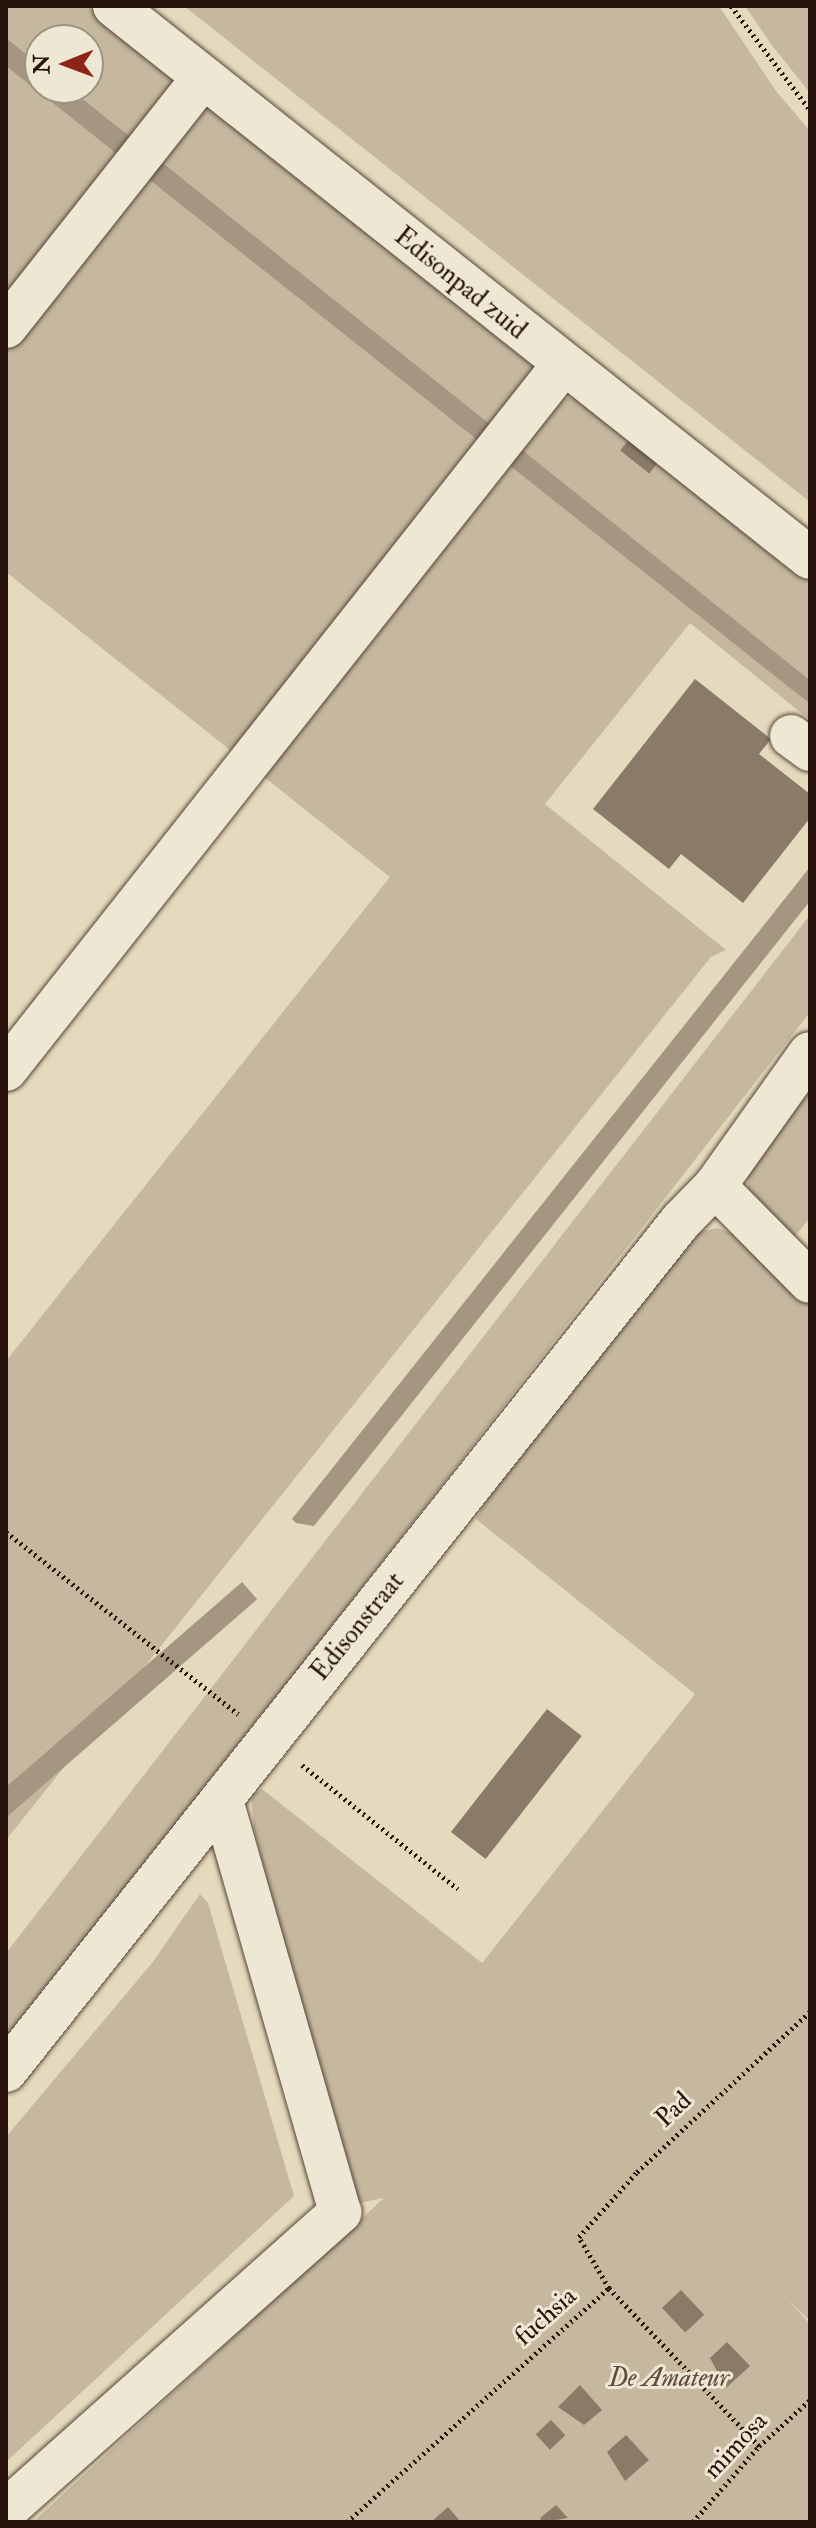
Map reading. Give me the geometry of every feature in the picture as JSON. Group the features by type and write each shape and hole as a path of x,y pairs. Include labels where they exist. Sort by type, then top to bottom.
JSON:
{"lane":[{"name":"Edisonpad zuid","path":"114,6 562,366 810,558"},
{"path":"6,327 203,78"},
{"path":"6,1070 562,366"},
{"name":"Edisonstraat","path":"6,2071 681,1221 715,1186 810,1053"},
{"path":"715,1186 810,1282"},
{"path":"6,2510 340,2212 222,1801"}],"path":[{"path":"731,6 810,110"},
{"path":"6,1532 458,1889"},
{"name":"Pad","path":"609,2288 579,2237 637,2172 810,2012"},
{"name":"fuchsia","path":"347,2522 609,2288 759,2446"},
{"name":"mimosa","path":"693,2522 759,2446 810,2400"}],"green space":[{"path":"6,6 87,6 169,71 175,88 137,143 89,104 104,104 104,24 24,24 24,52 6,38"},
{"path":"184,6 719,6 776,91 810,131 810,502"},
{"path":"745,6 810,6 810,93 771,44"},
{"path":"6,66 24,80 24,104 54,104 810,704 810,720 690,623 545,804 726,950 711,957 6,1840 6,1361 390,877 6,572"},
{"path":"200,108 218,108 532,360 537,371 496,430 155,157"},
{"path":"583,397 810,581 810,680 516,446 556,398"},
{"path":"810,915 810,1012 6,2045 6,1953"},
{"path":"810,1082 810,1218 795,1236 756,1200 748,1188 748,1166"},
{"name":"De Amateur","path":"718,1228 742,1237 810,1302 810,2321 787,2299 810,2324 810,2522 33,2522 384,2198 354,2204 254,1829 251,1796 262,1789 482,1963 695,1694 476,1519 499,1477 691,1233"},
{"path":"200,1894 208,1903 294,2196 6,2462 6,2137 152,1963"}],"shaded area":[{"path":"6,38 24,52 24,80 6,66"},
{"path":"54,104 89,104 810,680 810,704"},
{"path":"810,867 810,901 314,1526 296,1523 292,1519"},
{"path":"242,1582 257,1599 6,1818 6,1787"}],"building":[{"path":"630,438 659,461 649,473 620,451"},
{"path":"695,679 771,739 759,754 810,794 810,818 743,903 681,854 669,869 593,809"},
{"path":"547,1709 582,1736 486,1859 451,1832"},
{"path":"681,2290 704,2315 685,2333 662,2308"},
{"path":"727,2342 750,2366 726,2388 710,2358"},
{"path":"580,2385 602,2410 584,2425 558,2407"},
{"path":"551,2420 565,2435 550,2450 536,2434"},
{"path":"626,2435 649,2460 625,2481 607,2452"},
{"path":"556,2505 568,2518 543,2522 540,2518"},
{"path":"448,2507 461,2522 431,2522"}]}
